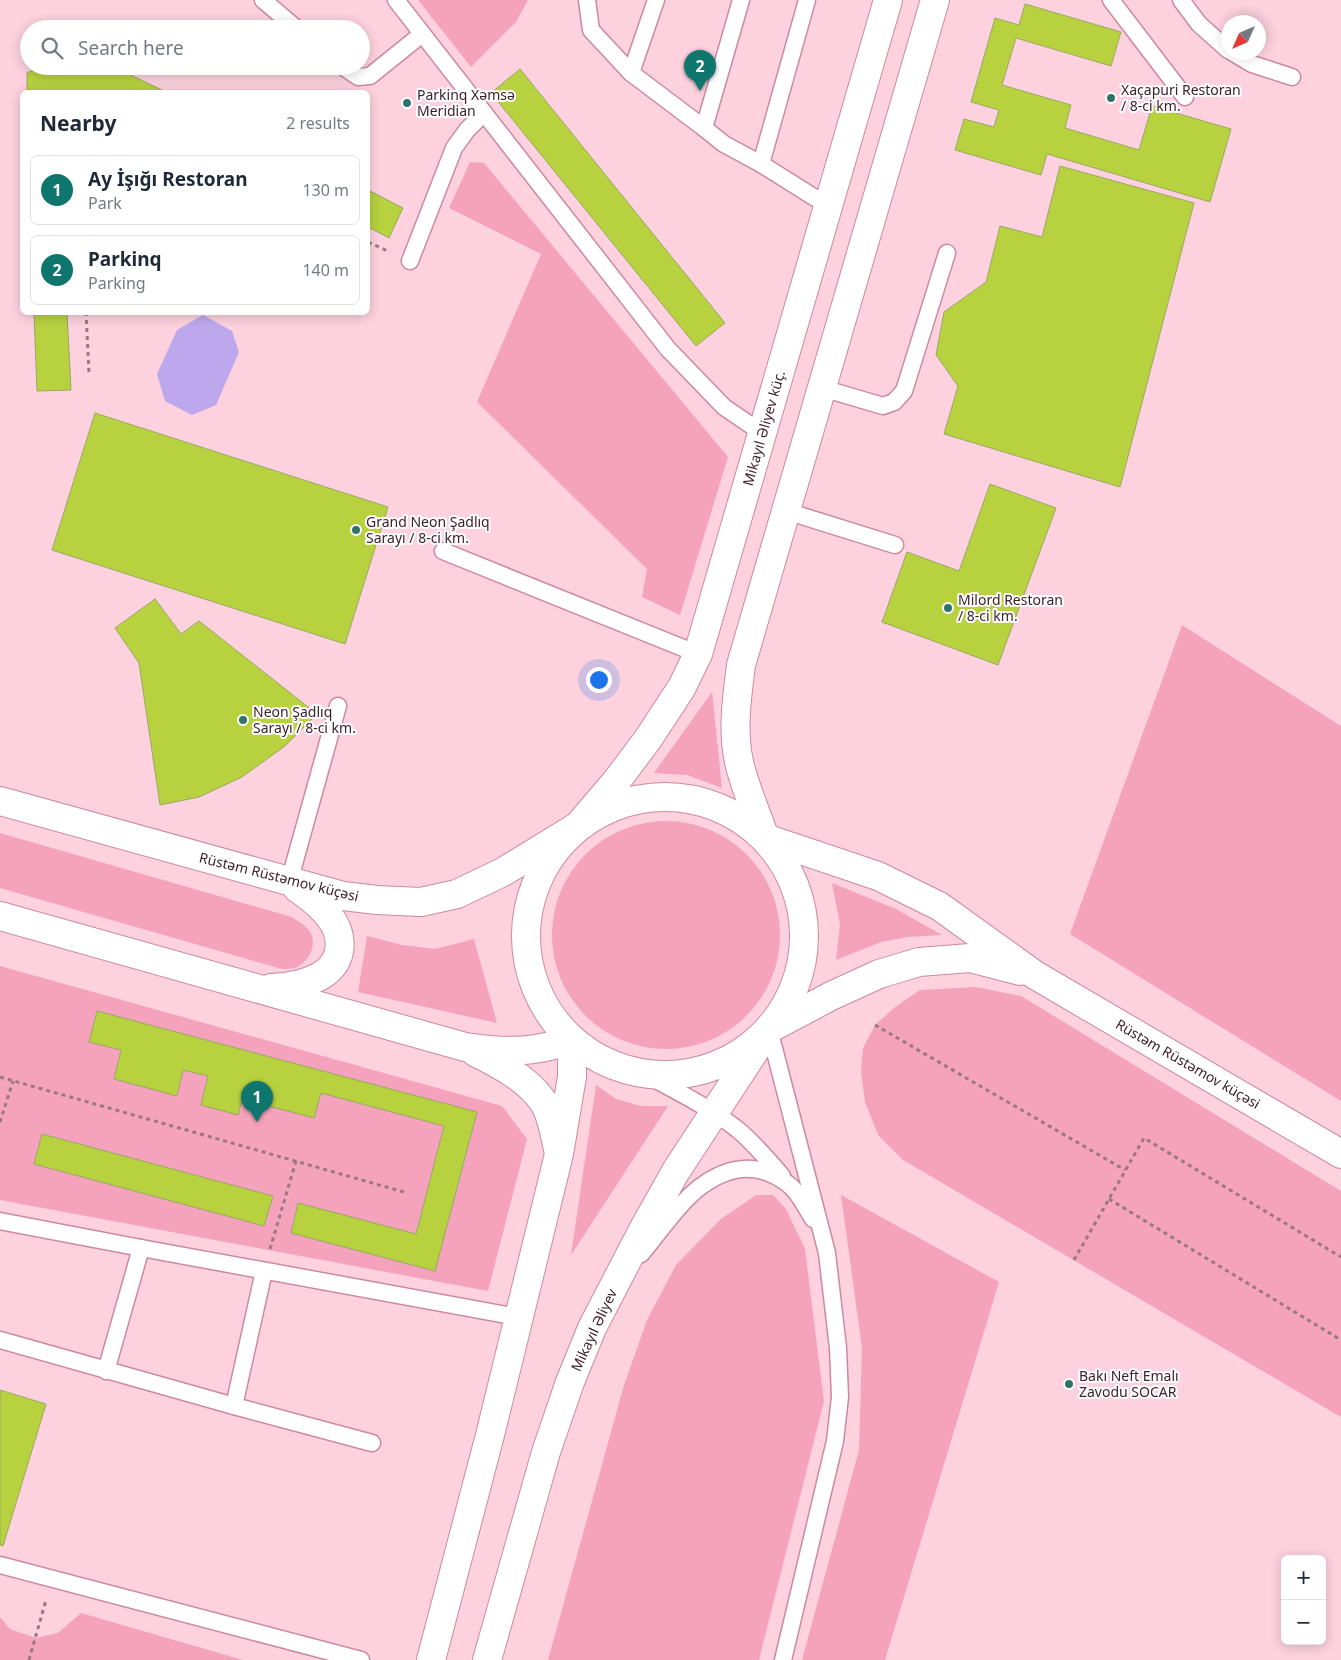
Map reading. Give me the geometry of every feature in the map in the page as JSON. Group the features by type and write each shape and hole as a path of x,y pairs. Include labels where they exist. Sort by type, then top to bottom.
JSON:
{"main road":[{"name":"Mikayıl Əliyev küç.","path":"578,826 618,779 648,739 682,687 698,654 888,0"},
{"path":"765,838 739,762 735,731 736,698 742,665 934,0"},
{"path":"769,1029 792,994 804,954 802,912 790,873 765,838 738,817 707,803 674,796 639,798 607,808 578,826 550,856 532,892 525,932 530,972 546,1009 572,1040 606,1062 645,1074 685,1074 723,1063 748,1048 769,1029 831,996 879,974 920,962 970,958 1035,975"},
{"name":"Rüstəm Rüstəmov küçəsi","path":"0,802 342,896 421,902 457,894 495,875 578,826"},
{"path":"765,838 878,876 939,906 1035,975"},
{"path":"257,988 300,985 316,980 330,969 339,953 339,936 330,917 315,900 289,882"},
{"path":"0,916 465,1046 498,1052 523,1051 546,1048 572,1040"},
{"name":"Rüstəm Rüstəmov küçəsi","path":"1035,975 1341,1154"},
{"name":"Mikayıl Əliyev","path":"487,1660 546,1452 570,1382 592,1328 667,1186 713,1112 769,1029"},
{"path":"431,1660 490,1435 559,1154 572,1077 572,1040"},
{"path":"465,1046 499,1064 523,1081 543,1101 552,1124 559,1154"}],"lane":[{"path":"263,0 286,20"},
{"path":"396,0 668,349 724,407 762,433"},
{"path":"587,0 591,30 631,73 724,144 762,164 828,206"},
{"path":"631,73 656,0"},
{"path":"704,128 741,0"},
{"path":"762,164 807,0"},
{"path":"1111,0 1185,97"},
{"path":"1181,0 1199,24 1221,44"},
{"path":"355,75 358,77 370,76 422,34"},
{"path":"1245,60 1292,77"},
{"path":"410,261 454,148 467,130 484,112"},
{"path":"822,388 883,406 894,402 904,391 947,253"},
{"path":"786,511 895,545"},
{"path":"443,551 698,654"},
{"path":"289,882 338,706"},
{"path":"769,1029 827,1253 838,1348 840,1396 836,1432 783,1660"},
{"path":"645,1074 713,1112 737,1130 758,1150 803,1202 827,1253"},
{"path":"616,1283 683,1205 700,1188 719,1176 742,1168 763,1170 789,1184"},
{"path":"0,1220 141,1248 518,1317"},
{"path":"106,1371 141,1248"},
{"path":"234,1406 264,1271"},
{"path":"0,1340 106,1371 372,1443"},
{"path":"0,1565 362,1660"}],"path":[{"path":"86,315 89,373"},
{"path":"875,1025 1125,1170"},
{"path":"0,1077 404,1192"},
{"path":"0,1122 13,1081"},
{"path":"1074,1260 1144,1138 1341,1256"},
{"path":"264,1271 296,1161"},
{"path":"1109,1198 1341,1340"},
{"path":"29,1660 52,1578"}],"shaded area":[{"path":"418,0 528,0 516,22 471,67"},
{"path":"470,162 484,163 728,457 680,615 642,597 647,569 477,402 541,254 449,208"},
{"path":"203,315 232,331 239,352 216,405 192,415 165,401 157,374 177,330"},
{"path":"1182,625 1341,726 1341,1101 1070,934"},
{"path":"712,692 722,788 687,775 654,773"},
{"path":"655,821 677,821 710,829 730,840 747,854 761,871 772,891 780,924 776,968 772,979 761,999 747,1016 730,1030 699,1045 677,1049 655,1049 633,1045 612,1036 593,1023 578,1008 565,989 556,968 552,946 552,924 556,902 565,881 578,862 593,847 612,834 633,825"},
{"path":"0,833 292,917 309,930 313,946 309,956 302,964 282,969 0,888"},
{"path":"832,883 896,909 942,935 908,937 881,942 836,960 840,924"},
{"path":"367,936 402,945 435,949 474,939 497,1023 358,992"},
{"path":"0,966 502,1106 527,1139 488,1291 0,1200"},
{"path":"976,987 1021,996 1341,1191 1341,1417 903,1160 878,1135 865,1102 861,1072 863,1048 875,1025 895,1007 920,990"},
{"path":"596,1085 616,1099 641,1106 668,1106 571,1255"},
{"path":"756,1195 773,1195 786,1209 805,1249 824,1401 759,1660 548,1660 624,1385 647,1320 676,1265 721,1219"},
{"path":"841,1195 999,1282 885,1660 802,1660 859,1450 862,1348"},
{"path":"81,1613 243,1660 0,1660 0,1617 10,1629 36,1638 58,1633"}],"building":[{"path":"1025,4 1121,32 1111,66 1016,38 1002,85 1071,105 1065,128 1139,150 1152,106 1231,129 1210,202 1047,154 1041,175 955,150 964,119 994,127 999,110 971,102 995,18 1019,25"},
{"path":"520,69 725,323 696,346 491,93"},
{"path":"27,75 131,75 162,90 27,90"},
{"path":"1060,166 1194,203 1120,487 944,434 958,386 936,355 944,312 986,282 1000,226 1042,237"},
{"path":"370,191 403,208 389,238 370,228"},
{"path":"34,315 67,315 71,390 37,391"},
{"path":"95,413 388,507 345,644 52,550"},
{"path":"990,484 1056,508 998,665 882,622 907,552 959,571"},
{"path":"155,599 181,634 199,621 317,714 285,746 242,777 199,797 160,805 139,663 115,628"},
{"path":"97,1011 477,1112 435,1271 291,1233 298,1203 416,1234 444,1126 321,1093 314,1118 242,1099 238,1115 201,1105 208,1076 183,1070 177,1096 114,1079 121,1050 89,1042"},
{"path":"42,1134 273,1196 264,1226 34,1164"},
{"path":"0,1390 46,1404 3,1546 0,1545"}],"place":[{"name":"Parkinq","path":"700,91"},
{"name":"Xaçapuri Restoran / 8-ci km.","path":"1111,98"},
{"name":"Parkinq Xəmsə Meridian","path":"407,103"},
{"name":"Grand Neon Şadlıq Sarayı / 8-ci km.","path":"356,530"},
{"name":"Milord Restoran / 8-ci km.","path":"948,608"},
{"name":"Neon Şadlıq Sarayı / 8-ci km.","path":"243,720"},
{"name":"Ay İşığı Restoran","path":"257,1122"},
{"name":"Bakı Neft Emalı Zavodu SOCAR","path":"1069,1384"}]}
